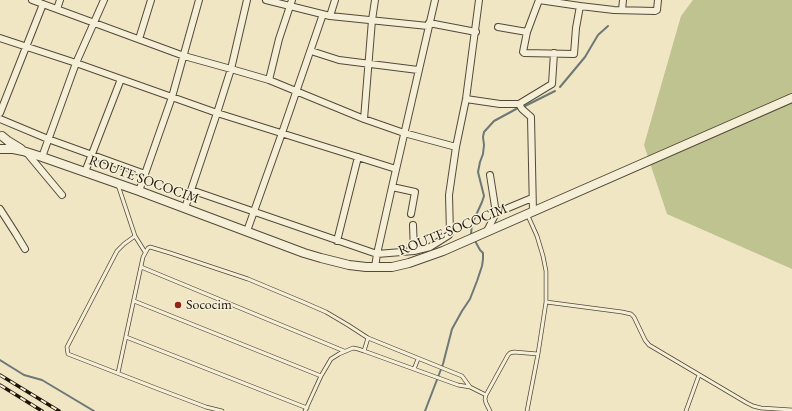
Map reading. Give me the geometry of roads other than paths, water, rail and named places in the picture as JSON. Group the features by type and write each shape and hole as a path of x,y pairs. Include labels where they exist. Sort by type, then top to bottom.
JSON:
{"street":[{"path":"32,0 184,56 269,80 364,119 404,133 456,147"},
{"path":"57,9 60,0"},
{"path":"42,157 76,63 104,0"},
{"path":"138,39 151,0"},
{"path":"139,191 172,97 199,0"},
{"path":"185,208 217,113 230,69 247,0"},
{"path":"266,0 292,3 330,16 429,24 476,32"},
{"path":"330,16 335,0"},
{"path":"364,119 375,0"},
{"path":"375,267 418,70 435,0"},
{"path":"191,190 377,254 414,251 430,247 450,234 449,194 456,147 466,99 479,0"},
{"path":"580,6 576,28 574,54 523,53 527,32 539,0 622,10 656,11 658,0"},
{"path":"622,10 623,0"},
{"path":"269,80 279,39 292,3"},
{"path":"0,113 43,4"},
{"path":"247,231 297,92 323,14"},
{"path":"498,27 527,32"},
{"path":"0,38 217,113 396,169"},
{"path":"311,51 339,60 368,65 418,70"},
{"path":"466,99 500,104 519,104 552,84 554,53"},
{"path":"85,172 121,79"},
{"name":"ROUTE SOCOCIM","path":"25,151 139,191 304,253 348,265 392,267 424,258 473,238 792,98"},
{"path":"519,104 531,117 532,198 530,213"},
{"path":"0,120 145,174"},
{"path":"1,134 2,143 0,148 25,151"},
{"path":"1,134 8,141 25,151 62,195"},
{"path":"337,241 358,157"},
{"path":"487,232 496,213 490,175"},
{"path":"392,187 415,192 411,214"},
{"path":"496,213 532,198"},
{"path":"0,209 24,249"},
{"path":"413,225 414,251"}],"lane":[{"path":"118,184 135,236 146,252"},
{"path":"527,411 546,302 546,279 543,256 530,213"},
{"path":"135,236 124,244 117,252 67,347 68,354 206,407 222,411"},
{"path":"118,373 141,267 149,247 248,279 276,290 326,312 368,338 462,376 470,387"},
{"path":"141,267 344,351"},
{"path":"134,301 321,376"},
{"path":"546,302 631,314 649,345 747,404 761,409 792,410"},
{"path":"126,337 306,409 321,376 331,359 334,356 353,348 458,385 470,387 486,395"},
{"path":"364,351 368,338"},
{"path":"490,411 485,399 486,395 508,355 514,352 538,354"},
{"path":"414,369 418,359"},
{"path":"686,411 699,375"}],"waterway":[{"path":"560,87 585,57 598,35 608,26"},
{"path":"523,107 555,91"},
{"path":"472,235 472,224 484,196 478,172 483,154 484,132 494,121 518,108"},
{"path":"425,411 443,364 452,329 470,299 482,266 483,253 474,239"},
{"path":"0,360 24,375 42,380 94,411"}],"railway":[{"path":"0,375 59,411"},
{"path":"0,385 42,411"}],"place":[{"name":"Sococim","path":"178,305"}]}
